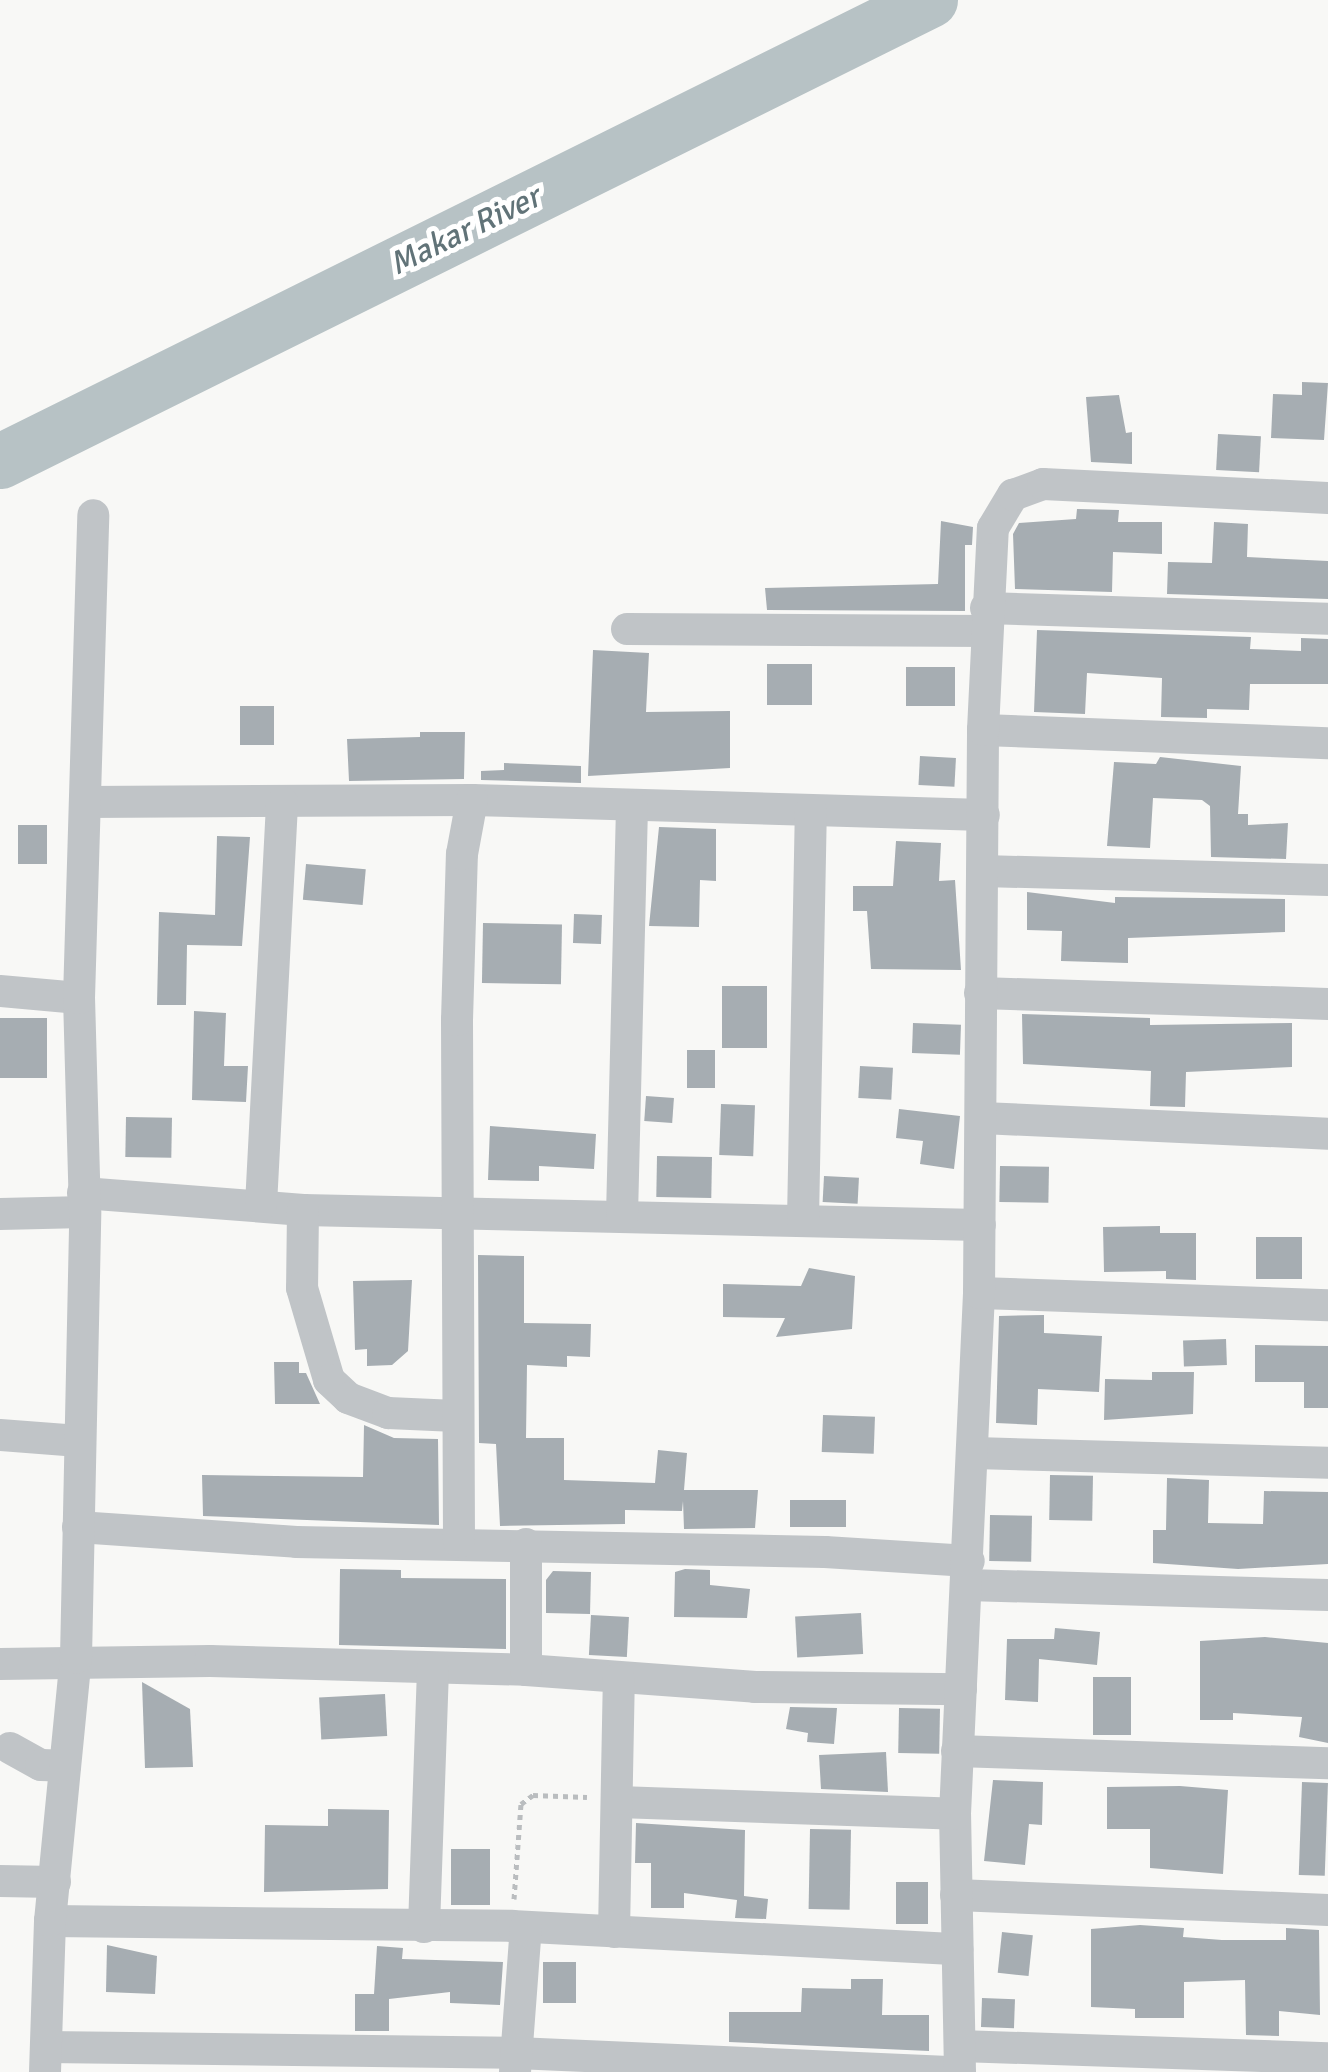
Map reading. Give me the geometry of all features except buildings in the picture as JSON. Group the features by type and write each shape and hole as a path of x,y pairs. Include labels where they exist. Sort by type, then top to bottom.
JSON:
{"street":[{"path":"960,2063 955,1814 980,1293 986,619 999,509 1028,487 1328,498"},
{"path":"93,515 79,998 84,1202 76,1658 50,1921 46,2059 960,2063 1328,2058"},
{"path":"627,629 986,619 1328,619"},
{"path":"983,730 1328,742"},
{"path":"86,802 472,800 984,816"},
{"path":"459,1542 456,1416 459,899 472,800"},
{"path":"262,1205 282,803"},
{"path":"622,1216 632,807"},
{"path":"803,1220 811,812"},
{"path":"983,871 1328,880"},
{"path":"0,991 79,998"},
{"path":"980,994 1328,1004"},
{"path":"982,1118 1328,1134"},
{"path":"0,1214 84,1202 980,1225"},
{"path":"303,1210 302,1288 329,1380 348,1398 388,1413 456,1416"},
{"path":"980,1293 1328,1305"},
{"path":"0,1435 78,1440"},
{"path":"974,1453 1328,1463"},
{"path":"78,1526 296,1542 526,1544 1328,1595"},
{"path":"526,1544 526,1670"},
{"path":"0,1664 76,1658 526,1670 619,1679 962,1689"},
{"path":"424,1927 433,1668"},
{"path":"614,1932 619,1679"},
{"path":"10,1748 41,1765 65,1766"},
{"path":"957,1751 1328,1763"},
{"path":"618,1802 955,1814"},
{"path":"0,1881 55,1882"},
{"path":"956,1896 1328,1910"},
{"path":"50,1921 519,1927 957,1949"},
{"path":"515,2063 519,1927"}],"path":[{"path":"519,1927 521,1804 532,1794 563,1792 618,1802"}],"waterway":[{"name":"Makar River","path":"0,461 930,0"}]}
